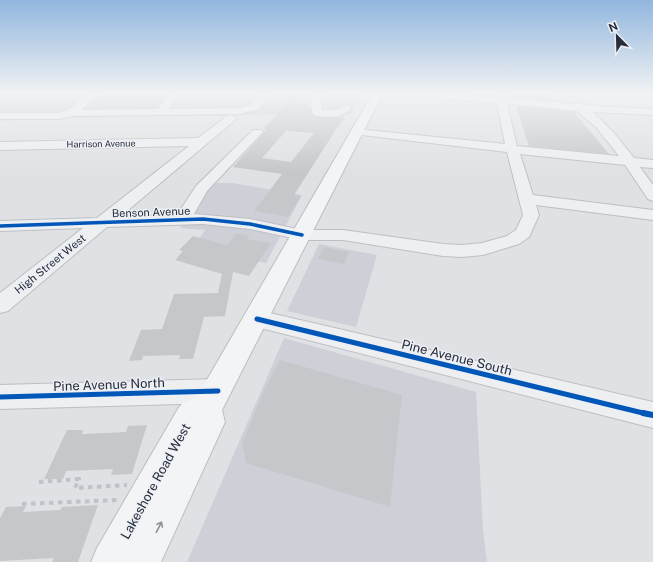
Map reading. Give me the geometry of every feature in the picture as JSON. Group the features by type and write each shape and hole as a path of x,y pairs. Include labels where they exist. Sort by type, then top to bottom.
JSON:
{"main road":[{"name":"Lakeshore Road West","path":"141,562 210,422 213,400 364,119"},
{"name":"Lakeshore Road West","path":"111,562 190,418 194,413 213,400"}],"street":[{"name":"High Street West","path":"0,305 230,119"},
{"name":"Benson Avenue","path":"0,226 203,219 250,224 302,235 343,235 443,250 462,251 483,248 513,240 523,233 531,215 505,119"},
{"path":"593,119 608,132 653,196"},
{"path":"182,220 201,189 258,132"},
{"path":"357,132 653,164"},
{"name":"Harrison Avenue","path":"0,146 202,142"},
{"path":"526,199 653,215"},
{"name":"Pine Avenue South","path":"257,319 653,415"},
{"name":"Pine Avenue North","path":"0,397 213,400"}],"path":[{"path":"39,482 79,479 75,488 149,491"},
{"path":"22,504 149,491"}],"shaded area":[{"path":"0,119 24,119 0,121"},
{"path":"210,183 232,183 302,195 266,263 193,249 205,230 180,228"},
{"path":"319,244 377,255 356,327 287,311"},
{"path":"284,338 476,392 483,530 487,562 187,562"}],"building":[{"path":"272,119 344,119 294,195 301,196 288,217 254,211 282,174 233,167 267,129 263,129","holes":["286,131 314,133 291,162 262,158"]},
{"path":"520,119 580,119 609,154 529,146"},
{"path":"236,233 249,236 247,239 271,243 249,276 233,272 225,316 204,317 193,359 179,359 180,355 143,356 142,360 129,361 141,330 162,329 174,294 218,293 222,274 175,260 183,251 179,250 193,236 227,245"},
{"path":"324,247 349,252 344,264 318,259"},
{"path":"280,360 402,395 390,507 246,463 242,444 264,390"},
{"path":"147,425 132,474 111,475 113,469 66,471 63,479 44,479 67,430 83,430 82,434 126,432 128,426"},
{"path":"98,505 78,562 52,562 54,558 0,561 0,518 6,507 26,506 23,512 60,510 62,507"}],"cycle path":[{"path":"0,226 203,219 250,224 302,235"},
{"path":"257,319 653,415"},
{"path":"0,397 218,391"}]}
